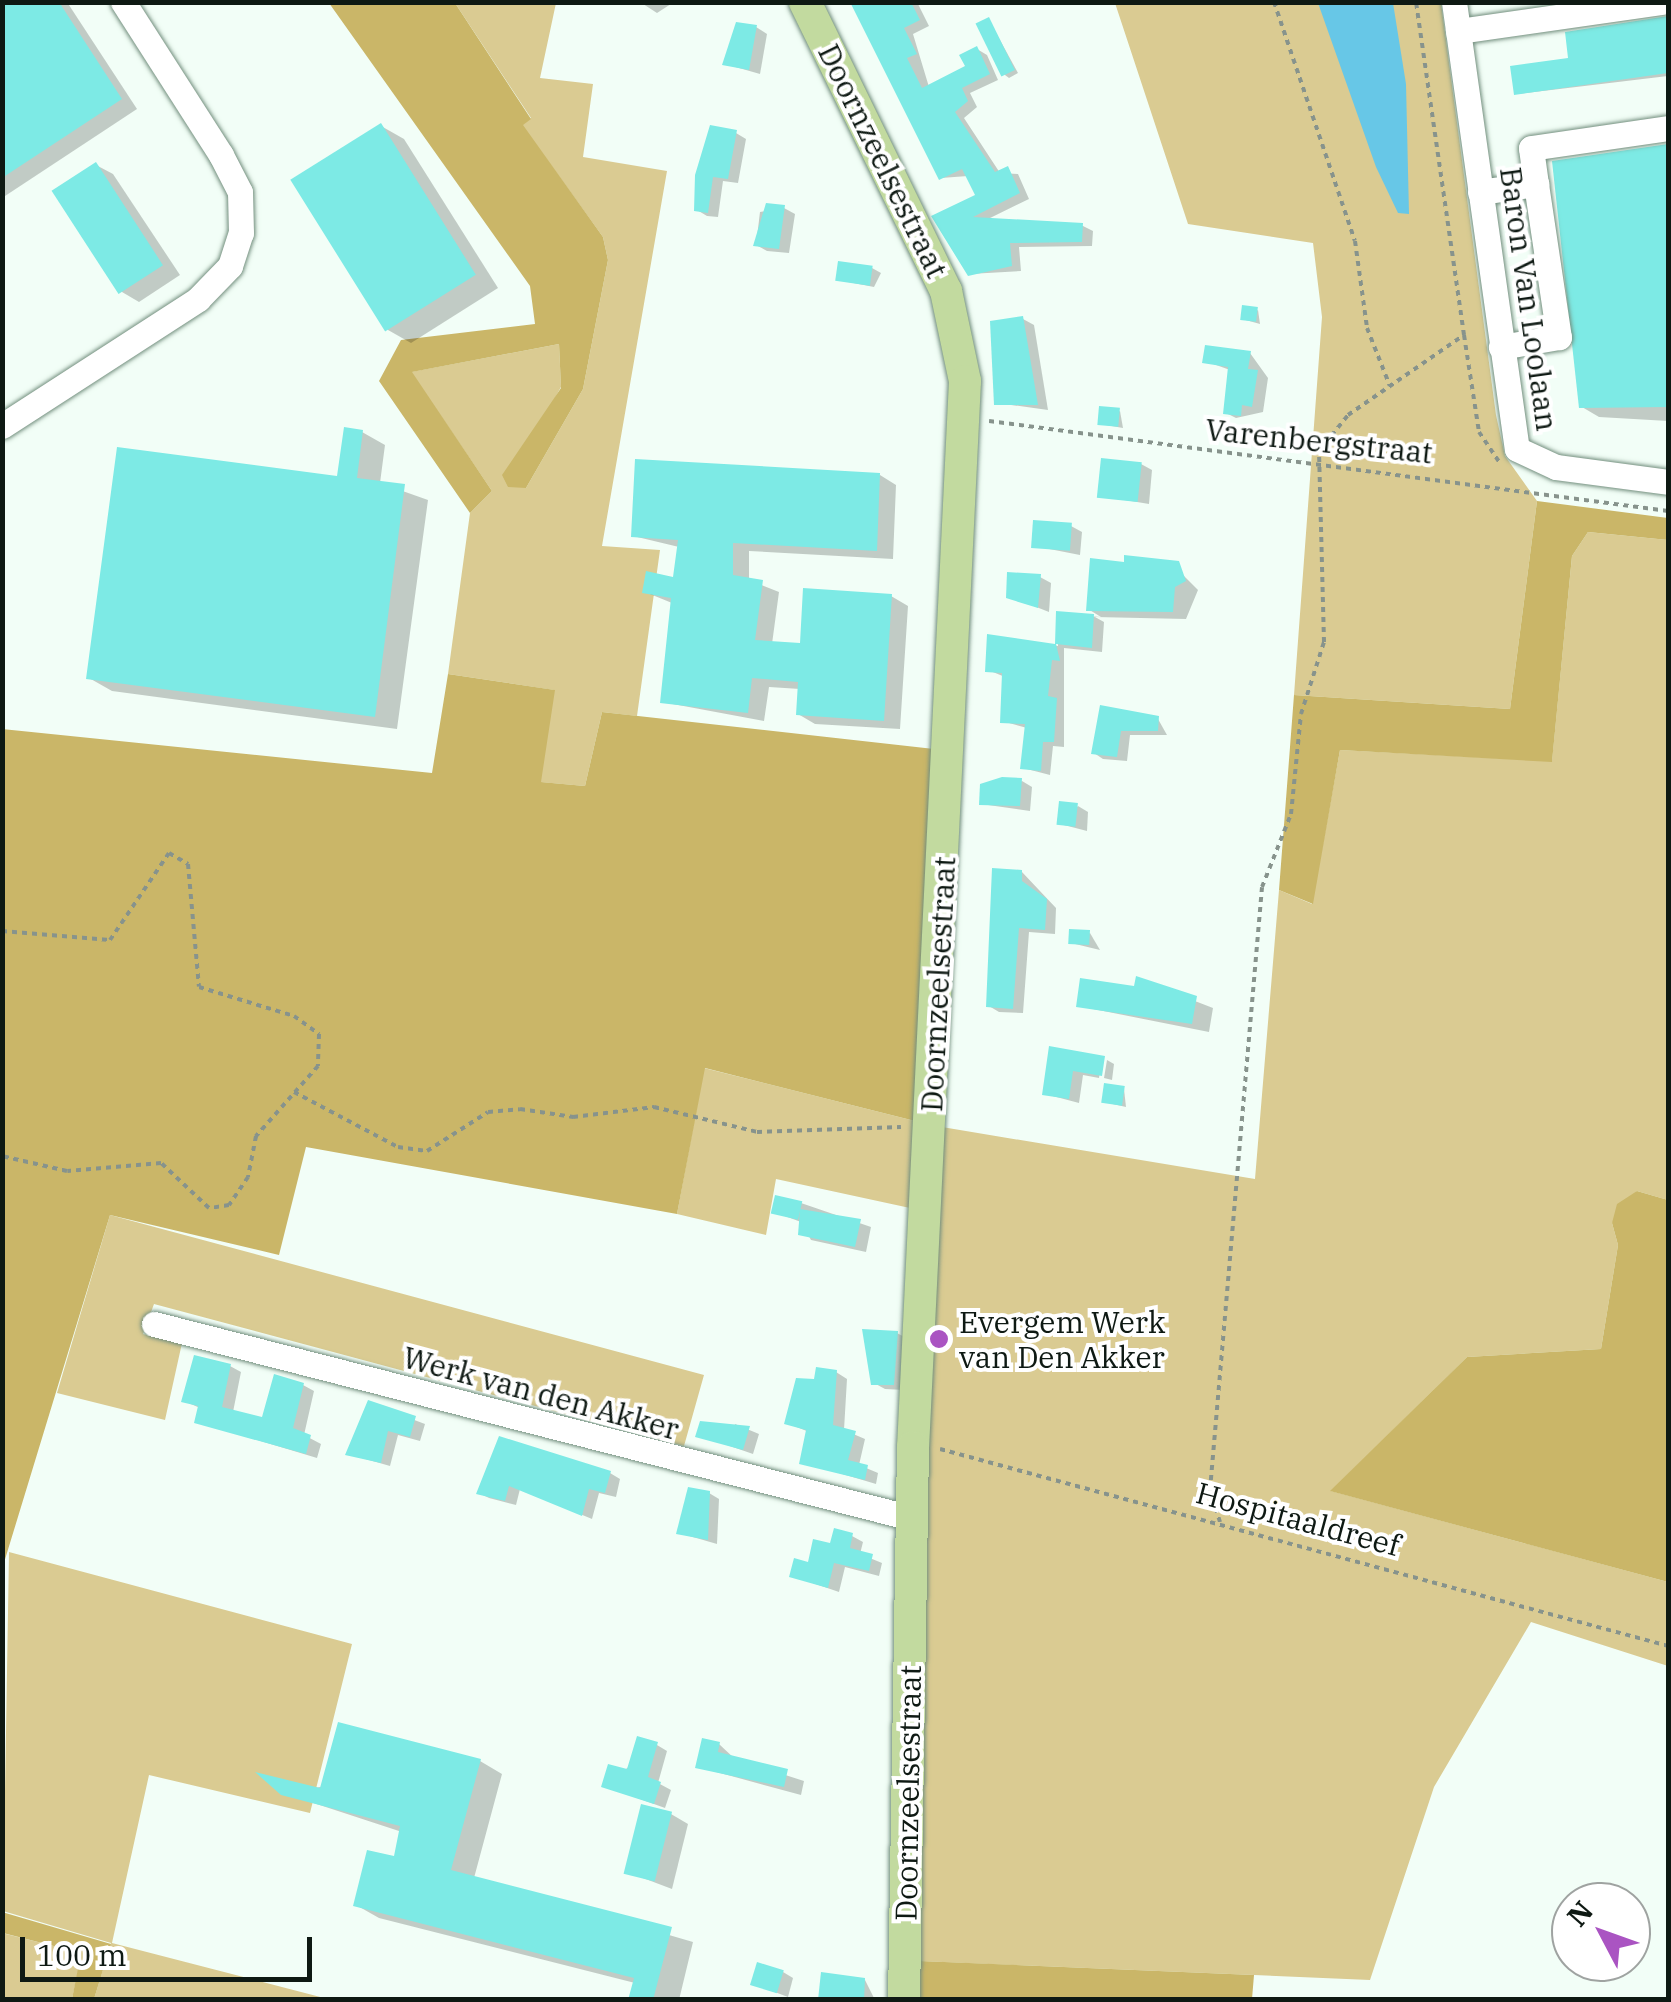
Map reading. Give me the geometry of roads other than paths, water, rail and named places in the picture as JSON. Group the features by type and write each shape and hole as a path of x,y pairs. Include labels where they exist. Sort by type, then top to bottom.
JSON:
{"main road":[{"name":"Doornzeelsestraat","path":"805,2 946,291 962,351 964,419 913,1448 904,2000"}],"street":[{"path":"2,426 198,299 230,266 241,233 240,192 221,154 123,2"},
{"name":"Baron Van Loolaan","path":"1454,2 1517,449 1529,462 1668,482"},
{"path":"1458,30 1662,2"},
{"path":"1502,347 1559,337 1531,148 1668,128"},
{"path":"1480,192 1536,184"},
{"name":"Werk van den Akker","path":"154,1324 912,1518"}],"water":[{"path":"1318,3 1393,3 1406,84 1409,214 1398,213 1376,167"}],"place":[{"name":"Evergem Werk van Den Akker","path":"939,1339"}]}
